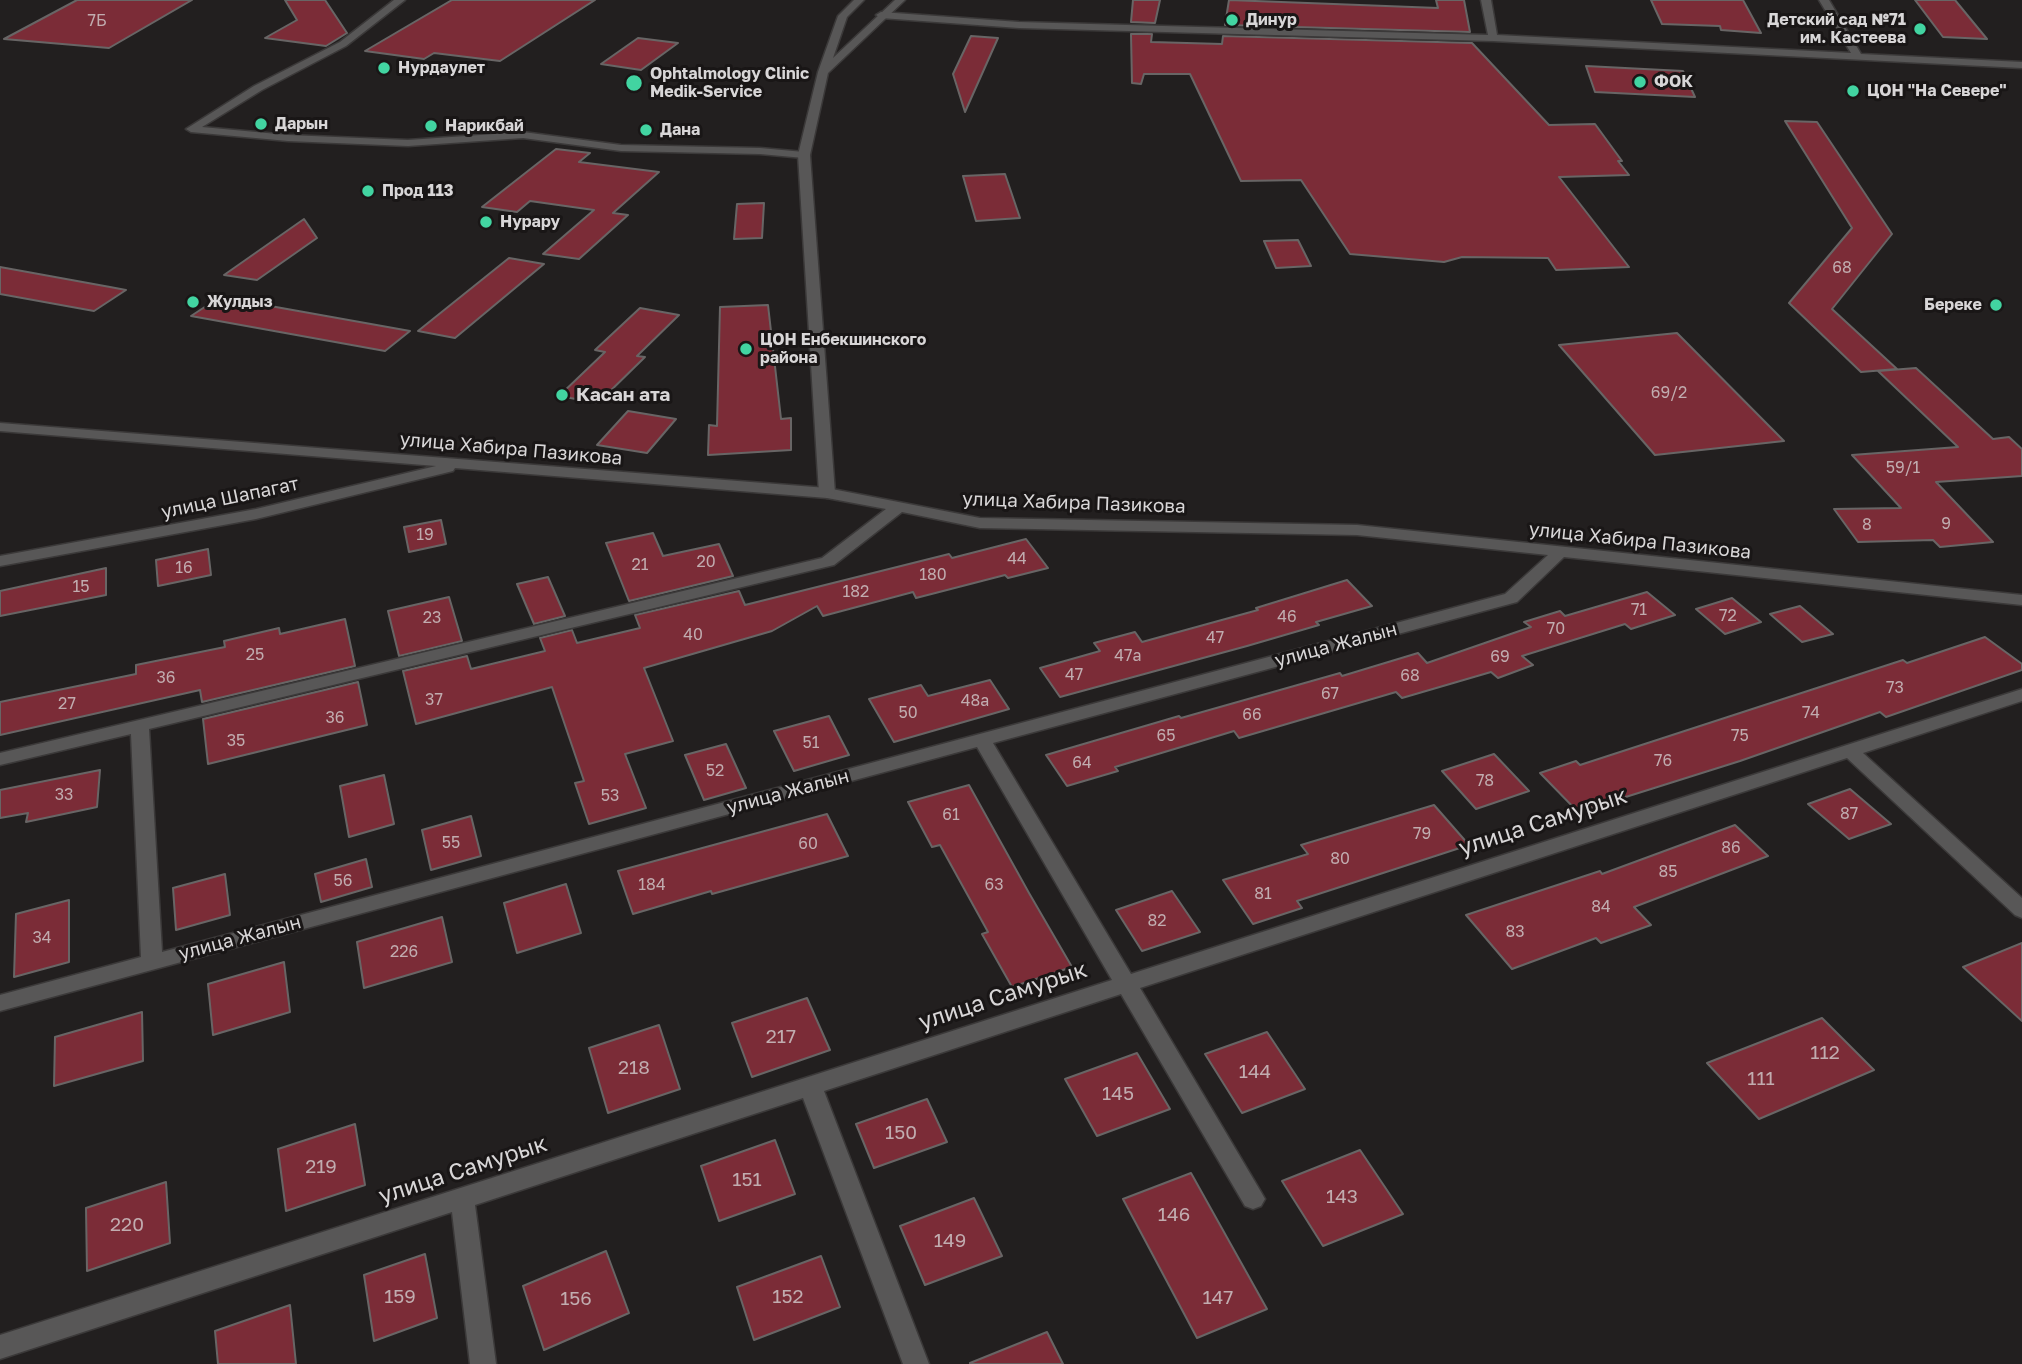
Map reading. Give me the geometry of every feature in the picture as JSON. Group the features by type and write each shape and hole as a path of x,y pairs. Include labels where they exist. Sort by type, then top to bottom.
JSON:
{"street":[{"path":"400,0 343,44 258,88 191,129 288,138 381,142 523,135 621,148 760,151 804,155"},
{"path":"827,493 804,155 823,72 843,16 859,0"},
{"path":"823,72 900,0"},
{"path":"1486,0 1493,38"},
{"path":"1824,0 1858,57"},
{"path":"881,15 1019,25 1493,38 2022,65"},
{"name":"улица Хабира Пазикова","path":"0,427 827,493 979,523 1357,530 2022,600"},
{"name":"улица Шапагат","path":"0,561 256,514 465,464"},
{"path":"0,759 828,562 899,507"},
{"name":"улица Жалын","path":"0,1003 1511,598 1560,552"},
{"name":"улица Самурык","path":"0,1347 2022,695"},
{"path":"140,726 152,962"},
{"path":"982,740 1253,1199"},
{"path":"1849,750 2022,910"},
{"path":"810,1085 916,1364"},
{"path":"462,1198 484,1364"}],"building":[{"path":"77,0 192,0 109,48 4,39"},
{"path":"285,0 325,0 347,33 326,46 265,38 297,20"},
{"path":"452,0 595,0 500,61 434,53 424,59 365,51"},
{"path":"1133,0 1160,0 1155,23 1131,22"},
{"path":"1229,0 1438,8 1436,0 1464,0 1470,32 1225,25"},
{"path":"1651,0 1743,0 1761,33 1721,30 1720,26 1662,24"},
{"name":"Детский сад №71 им. Кастеева","path":"1915,0 1955,0 1987,39 1943,37"},
{"path":"1131,34 1152,34 1151,42 1222,44 1223,36 1472,43 1549,125 1595,124 1622,161 1618,161 1629,175 1559,177 1629,267 1556,270 1548,258 1462,257 1444,262 1350,254 1301,180 1241,181 1190,74 1144,74 1141,84 1132,83"},
{"path":"971,36 998,38 965,112 953,74"},
{"path":"638,38 678,43 641,70 601,64"},
{"name":"ФОК","path":"1586,66 1683,71 1695,97 1595,92"},
{"path":"1785,121 1817,122 1892,234 1832,309 1897,369 1861,372 1789,303 1852,228"},
{"path":"556,149 590,153 579,162 659,172 613,213 628,215 579,259 543,254 594,210 530,201 517,212 482,207"},
{"path":"1005,174 1020,218 976,221 963,176"},
{"path":"764,203 762,238 734,239 737,204"},
{"path":"304,219 317,238 257,280 224,275"},
{"path":"1298,240 1311,266 1276,268 1264,241"},
{"path":"509,258 544,264 455,338 418,331"},
{"path":"0,267 126,290 94,311 0,294"},
{"path":"220,297 410,331 385,351 191,316"},
{"path":"768,305 781,419 791,418 791,450 708,455 709,425 717,426 720,307"},
{"path":"640,308 679,315 637,356 645,357 598,403 559,396 605,352 595,350"},
{"path":"1677,333 1784,441 1655,455 1559,345"},
{"path":"1916,368 1993,439 2009,437 2022,449 2022,476 1936,482 1993,542 1940,547 1933,540 1858,542 1834,509 1901,508 1852,455 1958,447 1878,371"},
{"path":"628,411 676,419 647,453 597,445"},
{"path":"441,520 446,544 409,552 404,527"},
{"path":"653,533 663,556 719,544 733,576 629,601 606,543"},
{"path":"1026,539 1048,568 1008,578 1005,575 916,598 913,592 823,616 817,606 772,631 644,668 673,741 625,754 646,808 589,824 575,783 584,781 552,687 416,724 403,671 467,656 471,669 545,651 540,638 572,630 577,643 640,628 635,615 739,591 745,605 949,554 952,558"},
{"path":"208,549 211,575 158,586 156,560"},
{"path":"106,568 106,595 0,616 0,591"},
{"path":"548,577 565,616 534,624 517,584"},
{"path":"1347,580 1372,606 1247,646 1060,697 1040,668 1100,651 1094,643 1135,632 1142,642 1258,610 1256,608"},
{"path":"1647,592 1675,615 1631,629 1625,624 1522,656 1533,665 1498,678 1491,672 1402,698 1396,692 1239,738 1234,731 1115,767 1118,771 1067,786 1046,755 1179,716 1181,718 1340,673 1342,676 1418,653 1427,663 1531,627 1524,622 1560,611 1565,616"},
{"path":"449,597 462,641 399,656 388,611"},
{"path":"1732,598 1761,622 1725,634 1696,609"},
{"path":"1800,606 1833,634 1802,642 1770,614"},
{"path":"345,619 355,666 202,702 200,690 0,735 0,702 136,674 136,665 225,647 224,641 279,628 280,634"},
{"path":"1985,637 2022,664 2022,670 1886,717 1880,712 1740,761 1578,812 1540,773 1576,761 1580,765 1903,660 1907,663"},
{"path":"990,680 1009,709 894,742 869,699 921,685 928,696"},
{"path":"358,682 367,725 208,764 203,719"},
{"path":"829,716 849,755 794,771 774,731"},
{"path":"726,744 746,788 704,800 685,755"},
{"path":"1494,754 1529,791 1476,809 1442,771"},
{"path":"100,770 97,807 26,822 28,813 0,818 0,790"},
{"path":"384,775 394,824 349,837 340,786"},
{"path":"969,785 1072,967 1012,987 982,934 988,932 940,845 932,847 908,802"},
{"path":"1850,789 1891,824 1849,839 1808,804"},
{"path":"1434,805 1469,845 1297,901 1302,908 1253,924 1223,880 1308,854 1301,845"},
{"path":"827,814 848,856 633,914 618,871"},
{"path":"471,816 481,856 431,870 422,830"},
{"path":"1735,825 1768,856 1634,907 1651,925 1601,943 1596,938 1512,969 1466,915 1600,871 1602,874"},
{"path":"366,859 372,887 321,902 315,874"},
{"path":"225,874 230,915 176,930 173,888"},
{"path":"566,884 581,933 517,953 504,903"},
{"path":"1172,891 1200,932 1142,951 1116,910"},
{"path":"69,900 69,962 14,977 16,914"},
{"path":"442,917 452,962 364,988 357,942"},
{"path":"2022,943 2022,1021 1963,967"},
{"path":"284,962 290,1012 213,1035 208,984"},
{"path":"807,998 830,1050 752,1077 732,1023"},
{"path":"142,1012 143,1061 54,1086 55,1037"},
{"path":"1822,1018 1874,1070 1759,1119 1707,1063"},
{"path":"659,1025 680,1089 608,1113 589,1048"},
{"path":"1267,1032 1305,1089 1242,1113 1205,1054"},
{"path":"1137,1053 1170,1109 1097,1136 1065,1079"},
{"path":"927,1099 947,1142 874,1168 856,1124"},
{"path":"355,1124 365,1185 286,1211 278,1149"},
{"path":"775,1140 795,1194 719,1221 701,1166"},
{"path":"1360,1150 1403,1214 1323,1246 1282,1181"},
{"path":"1191,1173 1267,1309 1197,1338 1123,1199"},
{"path":"166,1182 170,1243 87,1271 86,1208"},
{"path":"974,1198 1002,1256 925,1285 900,1226"},
{"path":"606,1251 629,1313 544,1350 523,1286"},
{"path":"425,1254 437,1318 374,1341 364,1275"},
{"path":"821,1256 840,1307 754,1340 737,1287"},
{"path":"290,1305 296,1364 218,1364 215,1331"},
{"path":"1047,1332 1063,1364 970,1364 970,1363"}],"place":[{"name":"Динур","path":"1232,20"},
{"name":"Детский сад №71 им. Кастеева","path":"1920,29"},
{"name":"Нурдаулет","path":"384,68"},
{"name":"ФОК","path":"1640,82"},
{"name":"Ophtalmology Clinic Medik-Service","path":"634,83"},
{"name":"ЦОН \"На Севере\"","path":"1853,91"},
{"name":"Дарын","path":"261,124"},
{"name":"Нарикбай","path":"431,126"},
{"name":"Дана","path":"646,130"},
{"name":"Прод 113","path":"368,191"},
{"name":"Нурару","path":"486,222"},
{"name":"Жулдыз","path":"193,302"},
{"name":"Береке","path":"1996,305"},
{"name":"ЦОН Енбекшинского района","path":"746,349"},
{"name":"Касан ата","path":"562,395"}]}
